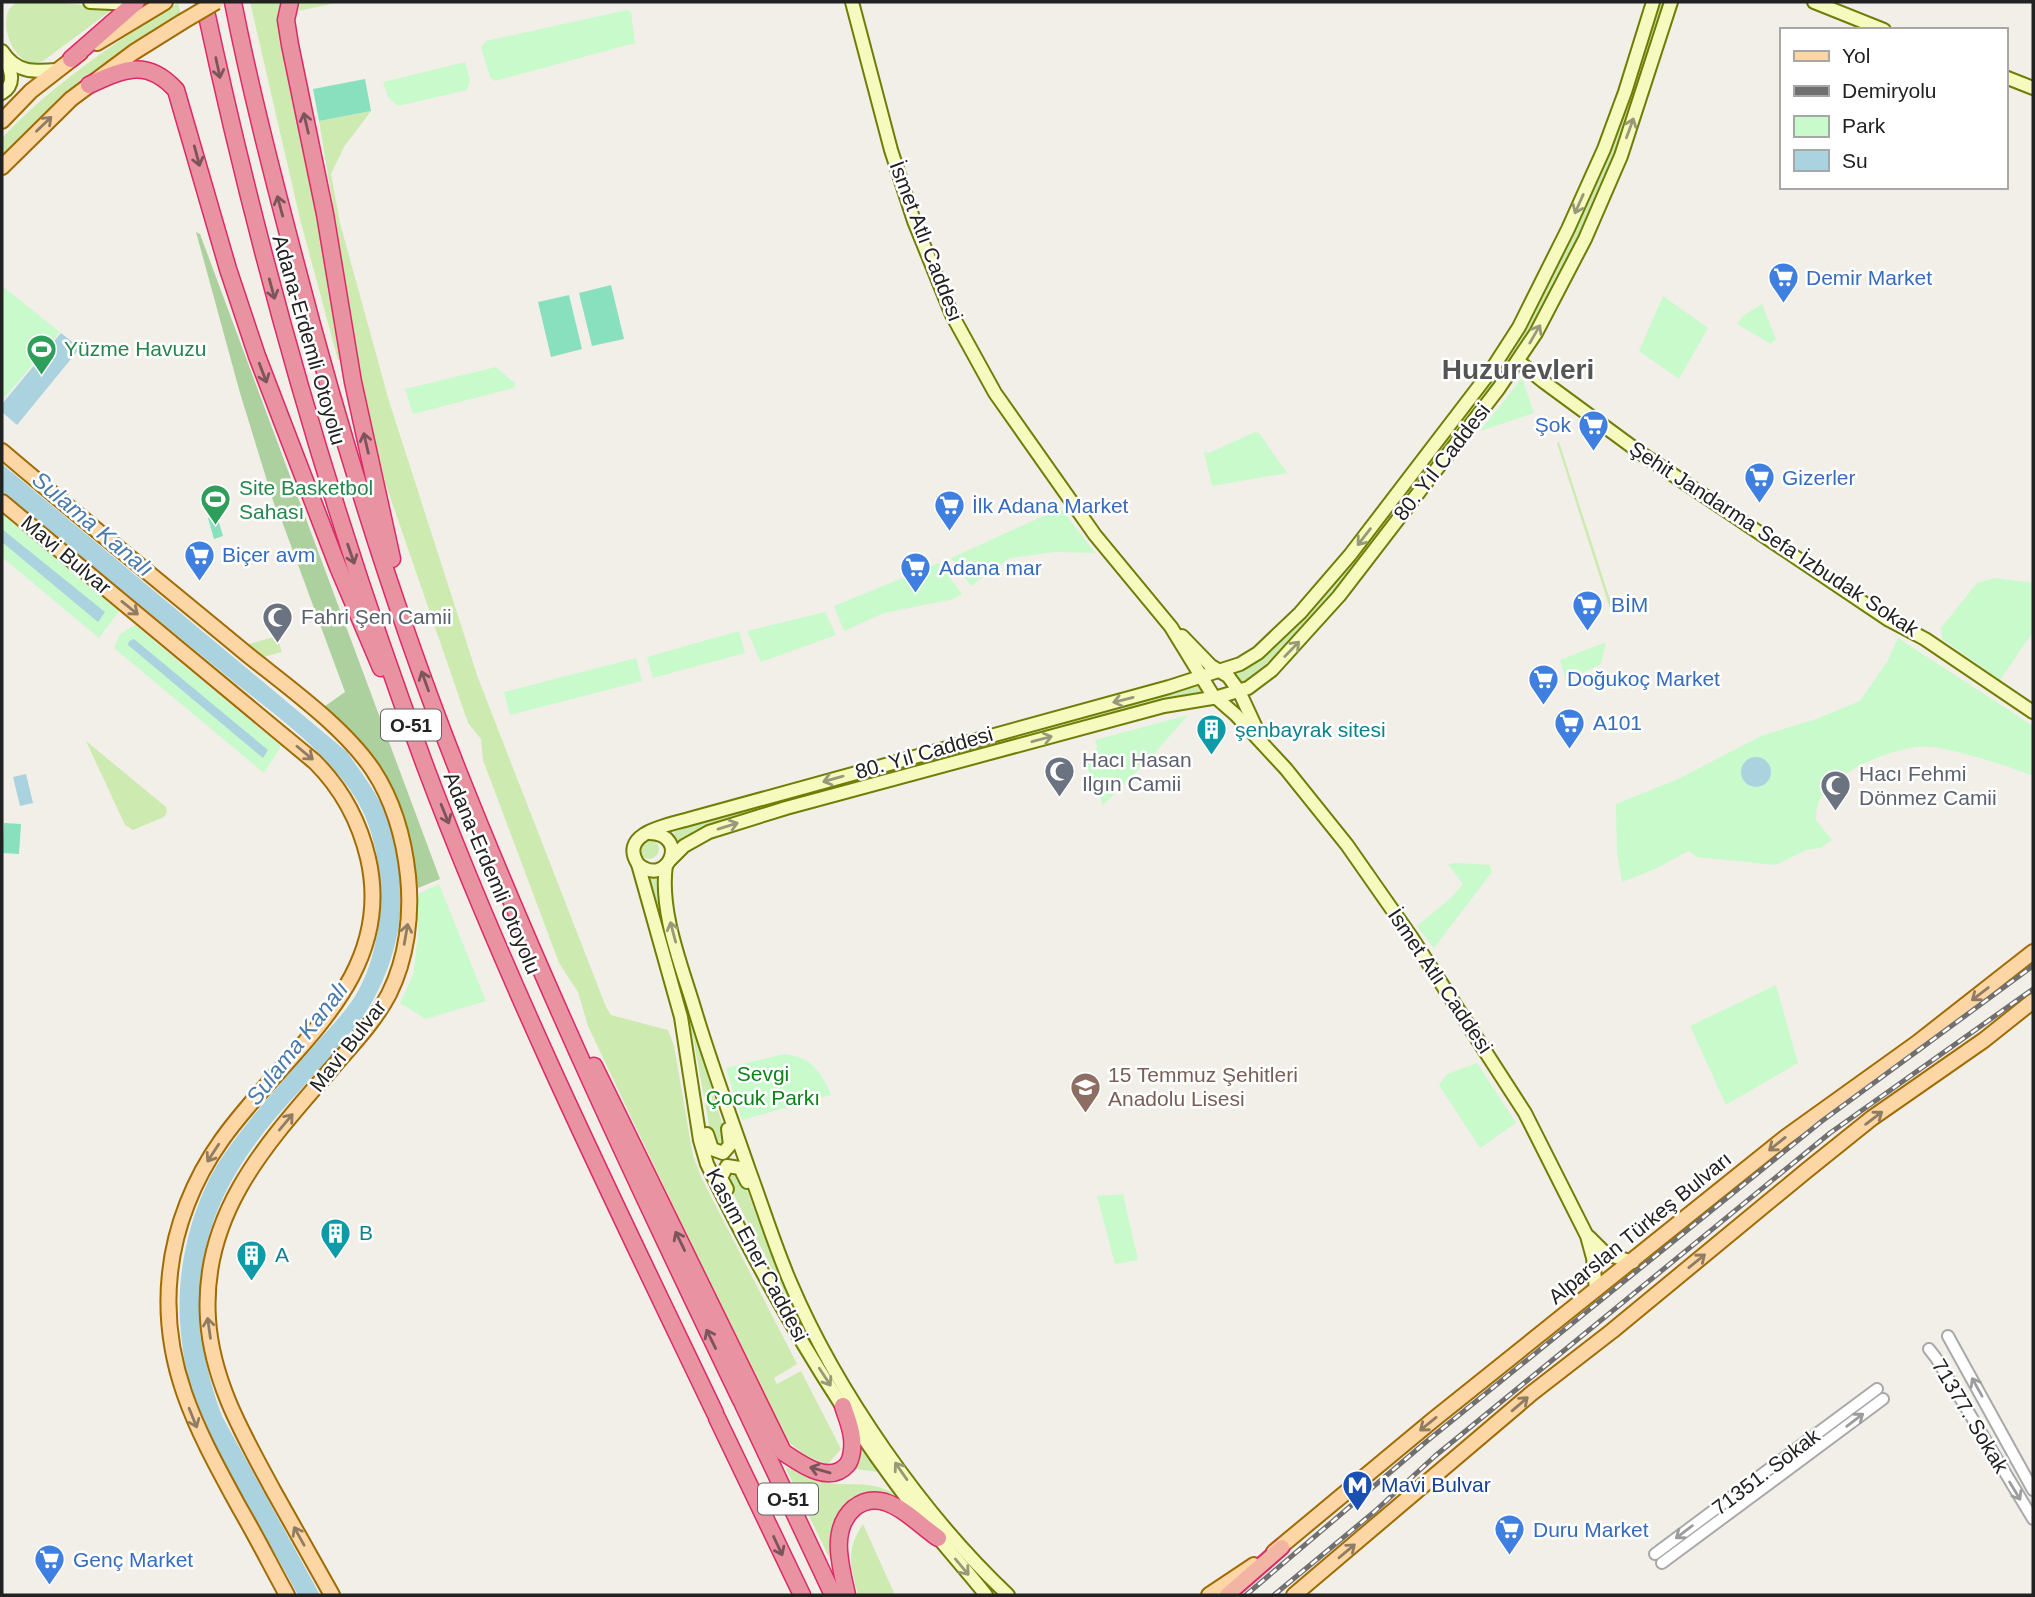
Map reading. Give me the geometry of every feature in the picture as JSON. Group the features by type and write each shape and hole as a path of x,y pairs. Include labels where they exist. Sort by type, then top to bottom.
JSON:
{"highway":[{"name":"Adana-Erdemli Otoyolu","path":"204,2 237,151 289,354 339,520 428,772 492,932 558,1079 802,1595"},
{"name":"Adana-Erdemli Otoyolu","path":"233,2 315,341 363,502 456,767 542,974 644,1198 833,1595"},
{"path":"290,2 286,20 290,45 325,214 353,382 406,629"},
{"path":"71,58 136,3"},
{"path":"89,85 126,69 147,69 166,78 176,90 228,269 257,356 348,591 428,772"},
{"path":"542,974 598,1074 783,1452 820,1472 834,1474 841,1471 850,1461 852,1439 843,1406"},
{"path":"847,1595 839,1553 840,1532 847,1516 857,1506 868,1501 882,1501 895,1506 938,1538"},
{"name":"Alparslan Türkeş Bulvarı","path":"1227,1595 1282,1547"}],"main road":[{"path":"90,2 136,3"},
{"path":"2,121 31,91 71,58 165,2"},
{"path":"2,167 51,117 89,85 134,52 216,2"},
{"name":"İsmet Atlı Caddesi","path":"852,2 891,150 914,221 951,315 995,393 1095,535 1171,627 1211,666 1228,676 1239,691 1264,744"},
{"name":"80. Yıl Caddesi","path":"647,832 1169,687 1240,664 1258,653 1300,613 1350,555 1499,359 1519,327 1599,160 1625,92 1653,2"},
{"name":"80. Yıl Caddesi","path":"668,863 684,846 709,832 786,808 1164,706 1218,698 1248,688 1272,670 1339,596 1442,464 1536,333 1585,239 1621,156 1671,2"},
{"path":"1814,2 1879,28"},
{"path":"2,52 11,63 31,73 57,70"},
{"path":"2,52 11,70 8,89 2,93"},
{"path":"2007,78 2033,88"},
{"name":"Şehit Jandarma Sefa İzbudak Sokak","path":"1518,361 1642,454 1889,620 1925,639 2033,712"},
{"name":"Mavi Bulvar","path":"2,451 270,672 353,745 373,769 391,802 404,845 409,922 403,954 389,993 369,1025 261,1153 241,1182 216,1238 208,1275 208,1320 214,1361 229,1405 332,1595"},
{"name":"Mavi Bulvar","path":"2,502 315,762 328,775 350,807 365,846 371,874 372,902 365,947 356,970 327,1017 248,1106 208,1161 187,1205 178,1233 170,1276 170,1332 183,1393 197,1428 287,1595"},
{"name":"İsmet Atlı Caddesi","path":"1171,627 1212,695 1264,744 1347,845 1452,997 1525,1112 1587,1236"},
{"path":"647,832 665,836 672,848 668,863 655,871 649,871 638,864 634,859 633,846 636,840 647,832"},
{"name":"Kasım Ener Caddesi","path":"668,863 664,888 691,997 711,1063 792,1285 845,1386 925,1504 1008,1595"},
{"name":"Kasım Ener Caddesi","path":"638,864 677,1001 700,1140 707,1164 794,1328 843,1406 938,1538 986,1595"},
{"name":"Alparslan Türkeş Bulvarı","path":"1209,1595 1282,1547 1433,1420 1786,1137 1917,1044 2033,952"},
{"path":"677,1001 685,1017 708,1142 712,1149 723,1153 728,1150 730,1138 693,1015 691,997"},
{"path":"1294,1595 1532,1393 1612,1331 1796,1179 1872,1118 1984,1040 2033,1000"},
{"path":"807,1349 803,1335 721,1178 727,1166 740,1168 745,1177 786,1284 809,1332 818,1336"},
{"path":"1587,1236 1606,1254 1633,1262"},
{"path":"1587,1236 1593,1258 1596,1290"}],"street":[{"name":"71377. Sokak","path":"1948,1336 2033,1490"},
{"name":"71377. Sokak","path":"1928,1349 2033,1519"},
{"name":"71351. Sokak","path":"1659,1558 1880,1394"}],"green space":[{"path":"17,2 58,2 113,9 43,61 34,64 16,51 7,30 7,15"},
{"path":"250,2 284,2 280,12 280,43 317,216 341,359 338,360 300,219"},
{"path":"300,2 341,2 298,11"},
{"path":"1659,2 1665,2 1611,162 1579,235 1524,342 1491,390 1346,579 1266,664 1241,683 1234,673 1263,658 1299,624 1342,575 1487,386 1519,338 1574,232 1606,159 1635,81"},
{"path":"178,3 181,14 133,45 64,96 2,155 2,138 42,99 108,49"},
{"path":"627,10 631,12 635,43 495,81 490,77 481,47 486,41"},
{"path":"465,62 470,80 467,90 398,106 388,97 383,82"},
{"path":"365,79 371,111 319,121 313,89"},
{"path":"371,111 344,147 331,174 340,223 389,401 478,678 606,1007 611,1015 668,1030 674,1046 693,1156 702,1179 797,1364 774,1378 777,1384 801,1371 841,1449 828,1464 802,1453 781,1434 588,1026 578,992 559,963 483,760 481,739 468,723 386,485 367,411 319,121"},
{"path":"196,232 200,234 440,879 418,888 404,821 321,709 345,692 276,510 240,393"},
{"path":"611,285 624,339 592,346 579,293"},
{"path":"2,286 60,332 2,401"},
{"path":"569,295 582,349 551,357 538,302"},
{"path":"1663,296 1708,328 1679,379 1639,351"},
{"path":"1762,304 1776,339 1771,344 1737,324 1744,315"},
{"path":"496,367 516,384 514,388 413,414 405,389"},
{"path":"1522,378 1534,413 1480,431"},
{"path":"1255,432 1259,433 1287,473 1212,486 1204,452 1209,453"},
{"path":"1559,442 1614,612 1611,612 1557,443"},
{"path":"1061,508 1095,553 1054,552 1010,558 971,586 951,558"},
{"path":"2,513 120,610 99,638 2,557"},
{"name":"Site Basketbol Sahası","path":"217,516 223,536 214,539 208,518"},
{"path":"939,563 962,594 954,599 884,613 844,631 834,606"},
{"path":"1994,578 2033,583 2033,632 2000,680 1942,639 1941,628 1977,583"},
{"path":"825,612 836,635 761,662 747,631"},
{"path":"135,625 281,746 264,773 114,648 120,634"},
{"path":"739,631 745,653 653,678 647,657"},
{"path":"277,636 282,652 260,658 245,645"},
{"path":"1898,638 2033,726 2033,776 1946,749 1904,749 1886,754 1851,771 1825,792 1817,806 1816,820 1832,840 1820,848 1806,850 1776,865 1697,857 1689,851 1622,882 1617,852 1616,804 1678,779 1761,736 1819,718 1860,701 1887,662"},
{"path":"1606,642 1601,664 1566,681 1560,660"},
{"path":"636,658 642,681 510,715 504,692"},
{"path":"1196,681 1203,693 1154,702 736,816 707,827 678,843 673,830"},
{"path":"1188,715 1103,805 1085,762 1095,758 1095,740"},
{"path":"86,741 166,807 164,817 133,830 125,825"},
{"path":"4,823 21,824 19,854 2,853"},
{"path":"645,839 653,839 659,849 653,859 645,859 639,853 639,845"},
{"path":"1448,864 1490,865 1492,872 1434,948 1417,926 1451,898 1463,884"},
{"path":"661,872 670,937 697,1041 727,1139 719,1146 712,1141 694,1042 648,873"},
{"path":"439,884 486,1001 426,1019 400,1003 413,975 418,937 418,894"},
{"path":"1776,985 1798,1063 1726,1105 1690,1026"},
{"name":"Sevgi Çocuk Parkı","path":"784,1054 801,1058 814,1067 824,1079 831,1095 742,1120 726,1068"},
{"path":"1477,1063 1516,1123 1480,1148 1439,1085 1447,1074"},
{"path":"737,1173 742,1177 779,1272 805,1327 852,1409 907,1488 998,1595 994,1595 901,1482 842,1395 818,1357 728,1184 731,1176"},
{"path":"1123,1194 1138,1260 1115,1264 1097,1196"},
{"path":"1875,1395 1877,1398 1664,1556 1663,1554"},
{"path":"860,1442 880,1472 854,1469"},
{"path":"785,1467 821,1482 863,1484 881,1488 902,1499 877,1491 851,1498 834,1537 831,1561"},
{"path":"863,1524 895,1595 858,1595 851,1559 854,1542"}],"water":[{"name":"Yüzme Havuzu","path":"61,333 80,348 17,425 2,412 2,404"},
{"path":"2,464 347,752 380,802 394,838 400,867 399,926 382,983 351,1033 280,1112 242,1163 212,1224 200,1287 204,1351 222,1416 320,1595 298,1595 229,1473 204,1422 184,1359 179,1301 189,1234 214,1171 256,1112 352,1001 364,979 373,955 378,928 379,873 375,846 356,799 329,763 277,716 2,491"},
{"path":"2,529 105,612 98,622 2,542"},
{"path":"134,639 268,750 263,758 128,645 129,641"},
{"path":"1756,757 1767,761 1771,772 1767,783 1756,787 1745,783 1741,772 1745,761"},
{"path":"26,774 33,803 20,806 13,777"}],"railway":[{"path":"1246,1595 1427,1441 1822,1121 2033,966"},
{"path":"1274,1595 1374,1512 1435,1456 1830,1133 2033,989"}],"place":[{"name":"Demir Market","path":"1783,305"},
{"name":"Yüzme Havuzu","path":"41,376"},
{"name":"Şok","path":"1594,452"},
{"name":"Gizerler","path":"1759,505"},
{"name":"Site Basketbol Sahası","path":"216,527"},
{"name":"İlk Adana Market","path":"949,533"},
{"name":"Biçer avm","path":"199,582"},
{"name":"Adana mar","path":"916,595"},
{"name":"BİM","path":"1588,632"},
{"name":"Fahri Şen Camii","path":"278,644"},
{"name":"Doğukoç Market","path":"1544,706"},
{"name":"A101","path":"1570,750"},
{"name":"şenbayrak sitesi","path":"1212,757"},
{"name":"Hacı Hasan Ilgın Camii","path":"1059,799"},
{"name":"Hacı Fehmi Dönmez Camii","path":"1836,813"},
{"name":"15 Temmuz Şehitleri Anadolu Lisesi","path":"1085,1114"},
{"name":"B","path":"336,1260"},
{"name":"A","path":"252,1282"},
{"name":"Mavi Bulvar","path":"1358,1512"},
{"name":"Duru Market","path":"1510,1557"},
{"name":"Genç Market","path":"50,1587"}],"district":[{"name":"Huzurevleri","path":"1518,369"}],"water label":[{"name":"Sulama Kanalı","path":"93,524"},
{"name":"Sulama Kanalı","path":"297,1043"}]}
